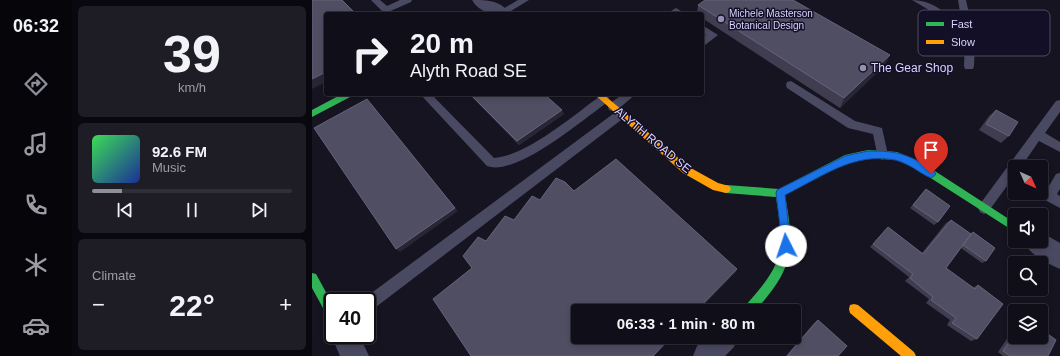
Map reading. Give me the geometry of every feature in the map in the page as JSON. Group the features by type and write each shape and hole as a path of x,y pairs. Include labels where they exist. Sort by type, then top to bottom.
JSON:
{"street":[{"path":"480,0 498,12"},
{"path":"312,114 345,96"},
{"name":"ALYTH ROAD SE","path":"609,104 686,170 716,187 780,193"},
{"path":"754,304 769,288 782,266 786,246 780,193 848,158 868,154 897,156 918,165 1008,223"},
{"path":"1046,248 1060,257"},
{"path":"312,278 324,299"},
{"path":"854,309 910,356"},
{"path":"349,344 355,356"},
{"path":"707,356 718,344"}],"lane":[{"path":"375,0 386,12 408,0"},
{"path":"504,12 525,0"},
{"path":"916,0 936,10"},
{"path":"962,0 964,10"},
{"path":"704,29 713,35 704,42"},
{"path":"969,56 969,66"},
{"path":"791,85 852,125 878,131 882,155"},
{"path":"427,96 490,163 505,162 530,150 609,104 626,96"},
{"path":"376,298 609,104"},
{"path":"984,208 1060,104"},
{"path":"1038,135 1060,147"},
{"path":"1060,178 1049,196 1060,202"}],"building":[{"path":"312,0 342,0 353,11 324,12 324,73 312,79"},
{"path":"705,0 793,0 890,55 844,98 698,5"},
{"path":"472,96 546,96 562,110 517,141"},
{"path":"367,99 455,208 396,249 314,128"},
{"path":"996,110 1018,122 1009,136 986,124"},
{"path":"616,159 737,269 703,304 571,304 571,344 664,344 653,356 471,356 433,299 472,268 463,256 478,237 486,241 505,216 514,220 532,196 540,200 556,178 565,182 574,191"},
{"path":"926,189 950,206 938,222 913,205"},
{"path":"951,220 971,234 946,268 975,289 978,285 1003,304 977,339 952,323 956,318 931,300 933,297 910,278 913,274 873,244 888,227 923,254"},
{"path":"973,232 995,248 986,261 963,245"},
{"path":"818,320 847,346 838,356 787,356 797,344 801,344 801,340"},
{"path":"1048,334 1056,340 1048,356 1010,356 1003,351 1008,344 1048,344"}],"traffic: fast":[{"path":"312,114 345,96"},
{"path":"726,189 780,193 848,158 868,154 897,156 918,165 1008,223"},
{"path":"754,304 773,282 780,270 784,258 786,231 780,193"},
{"path":"312,278 324,299"}],"traffic: slow":[{"path":"600,96 686,170 716,187 726,189"},
{"path":"854,309 910,356"}],"place":[{"name":"Michele Masterson Botanical Design","path":"721,19"},
{"name":"The Gear Shop","path":"863,68"}],"route":[{"path":"786,246 786,231 780,193 848,158 868,154 897,156 918,165 931,174"}]}
